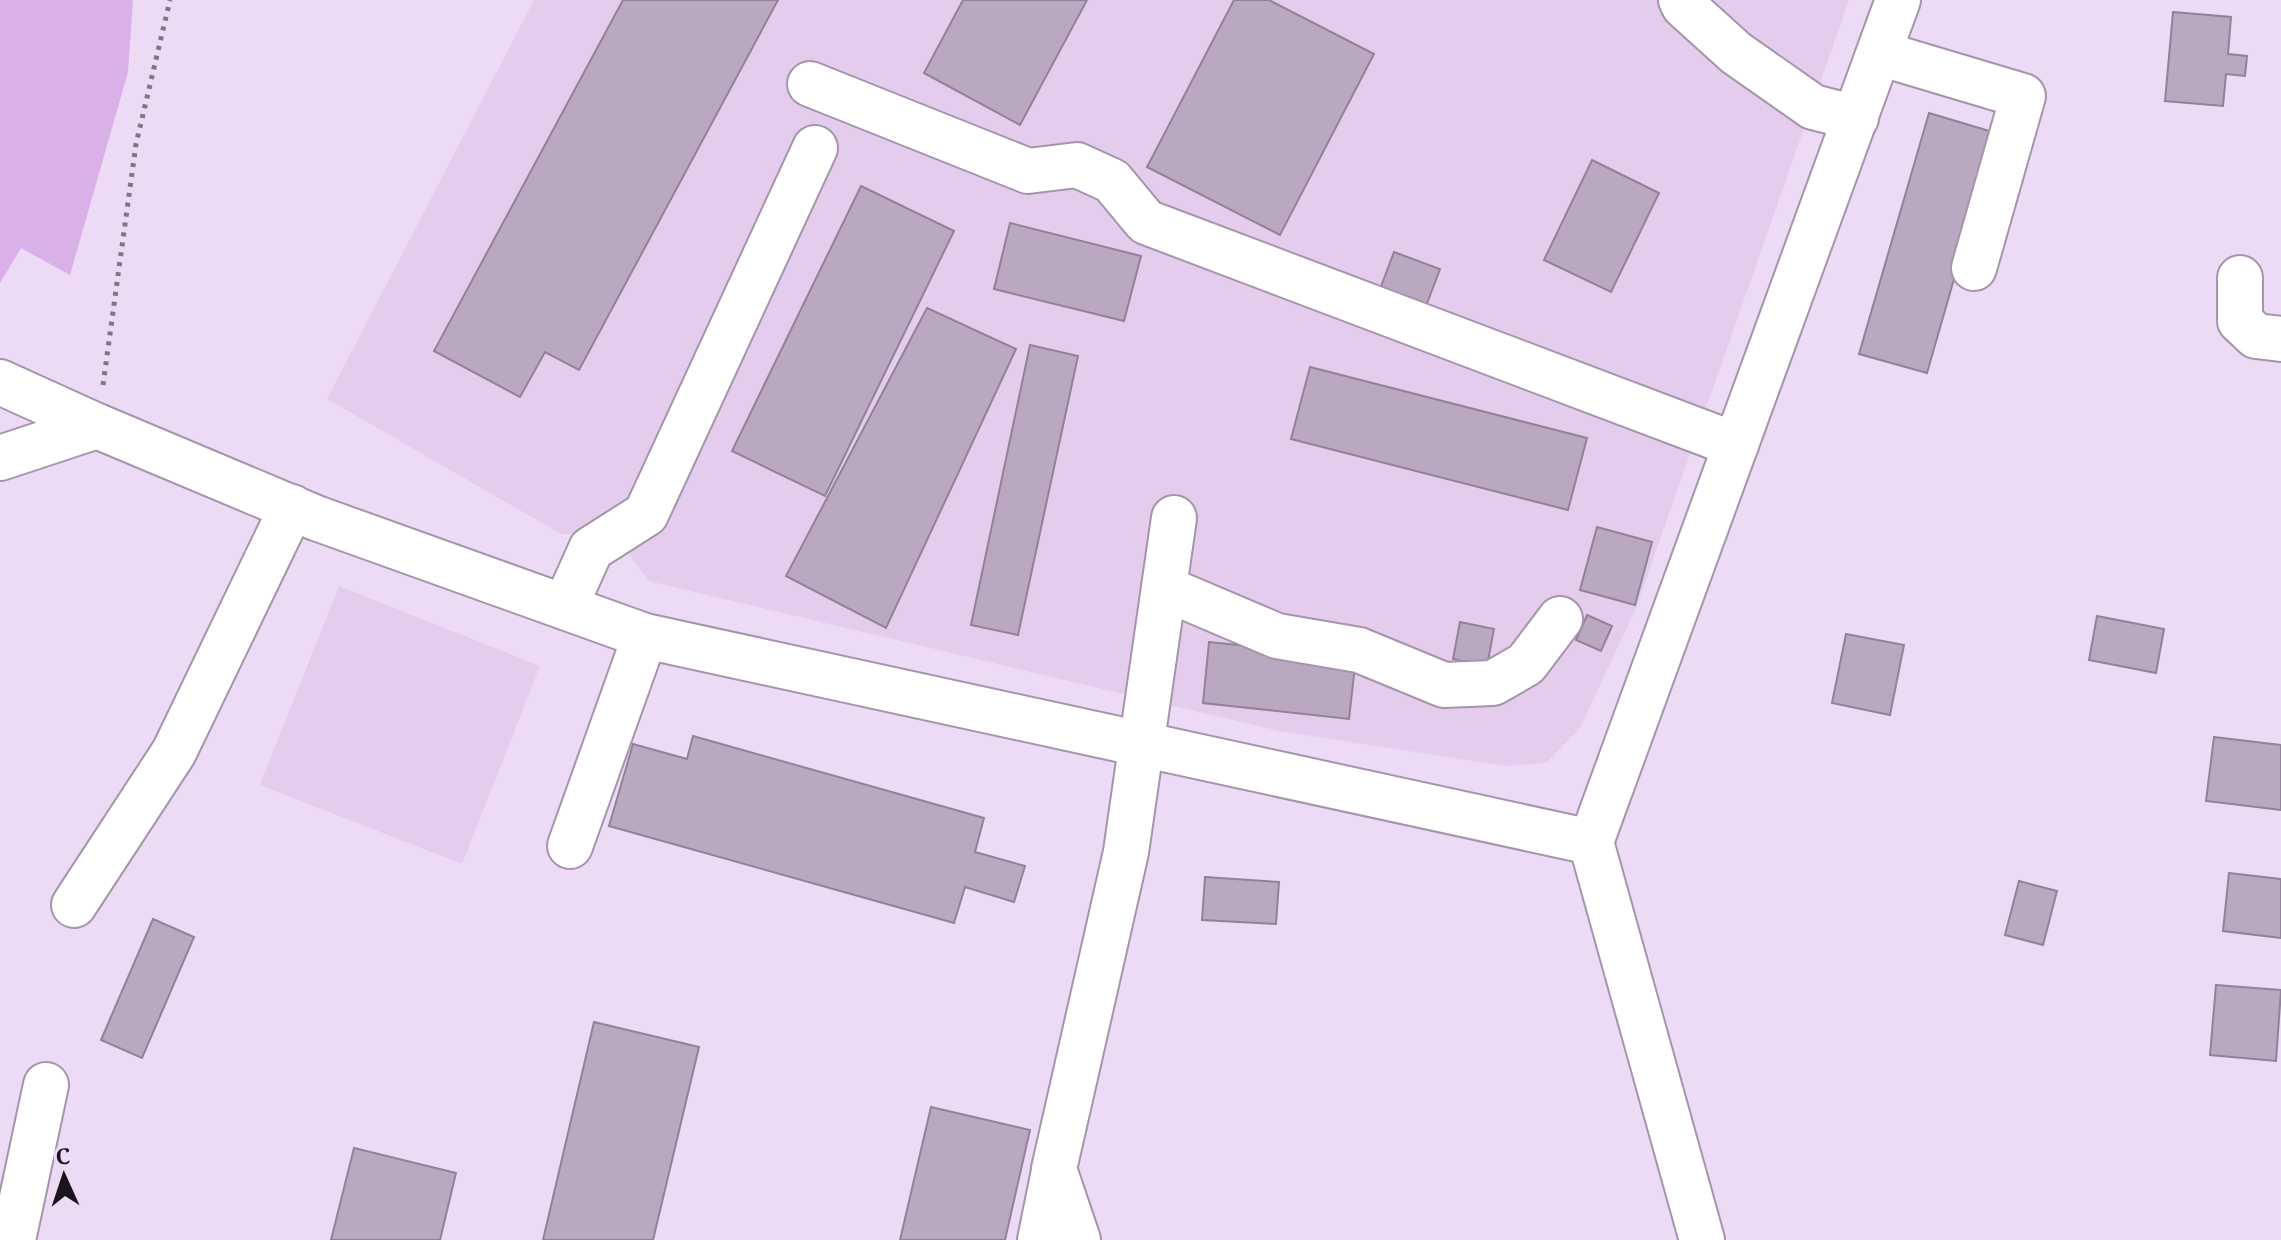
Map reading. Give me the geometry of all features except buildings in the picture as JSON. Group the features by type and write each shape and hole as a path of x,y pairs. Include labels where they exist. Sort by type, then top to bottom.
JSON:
{"street":[{"path":"1681,0 1736,53 1813,107 1856,118"},
{"path":"1702,1240 1591,842 1898,0"},
{"path":"1879,53 2023,96 1974,268"},
{"path":"810,84 1028,171 1077,165 1112,181 1146,222 1736,445"},
{"path":"565,607 591,549 646,514 815,148"},
{"path":"2240,278 2240,321 2256,336 2281,339"},
{"path":"0,382 292,507 645,636 1591,842"},
{"path":"0,458 97,426"},
{"path":"74,905 174,752 292,507"},
{"path":"1040,1240 1126,852 1174,518"},
{"path":"1164,588 1277,636 1359,650 1444,685 1493,683 1526,664 1560,619"},
{"path":"570,846 645,636"},
{"path":"13,1240 46,1085"},
{"path":"1054,1169 1078,1240"}],"path":[{"path":"97,426 136,144 170,0"}],"shaded area":[{"path":"0,0 133,0 128,72 70,275 21,248 0,283"},
{"path":"534,0 1849,0 1636,608 1580,728 1546,763 1506,766 1279,731 649,581 613,532 561,534 327,399"},
{"path":"339,586 540,666 462,864 260,785"}]}
